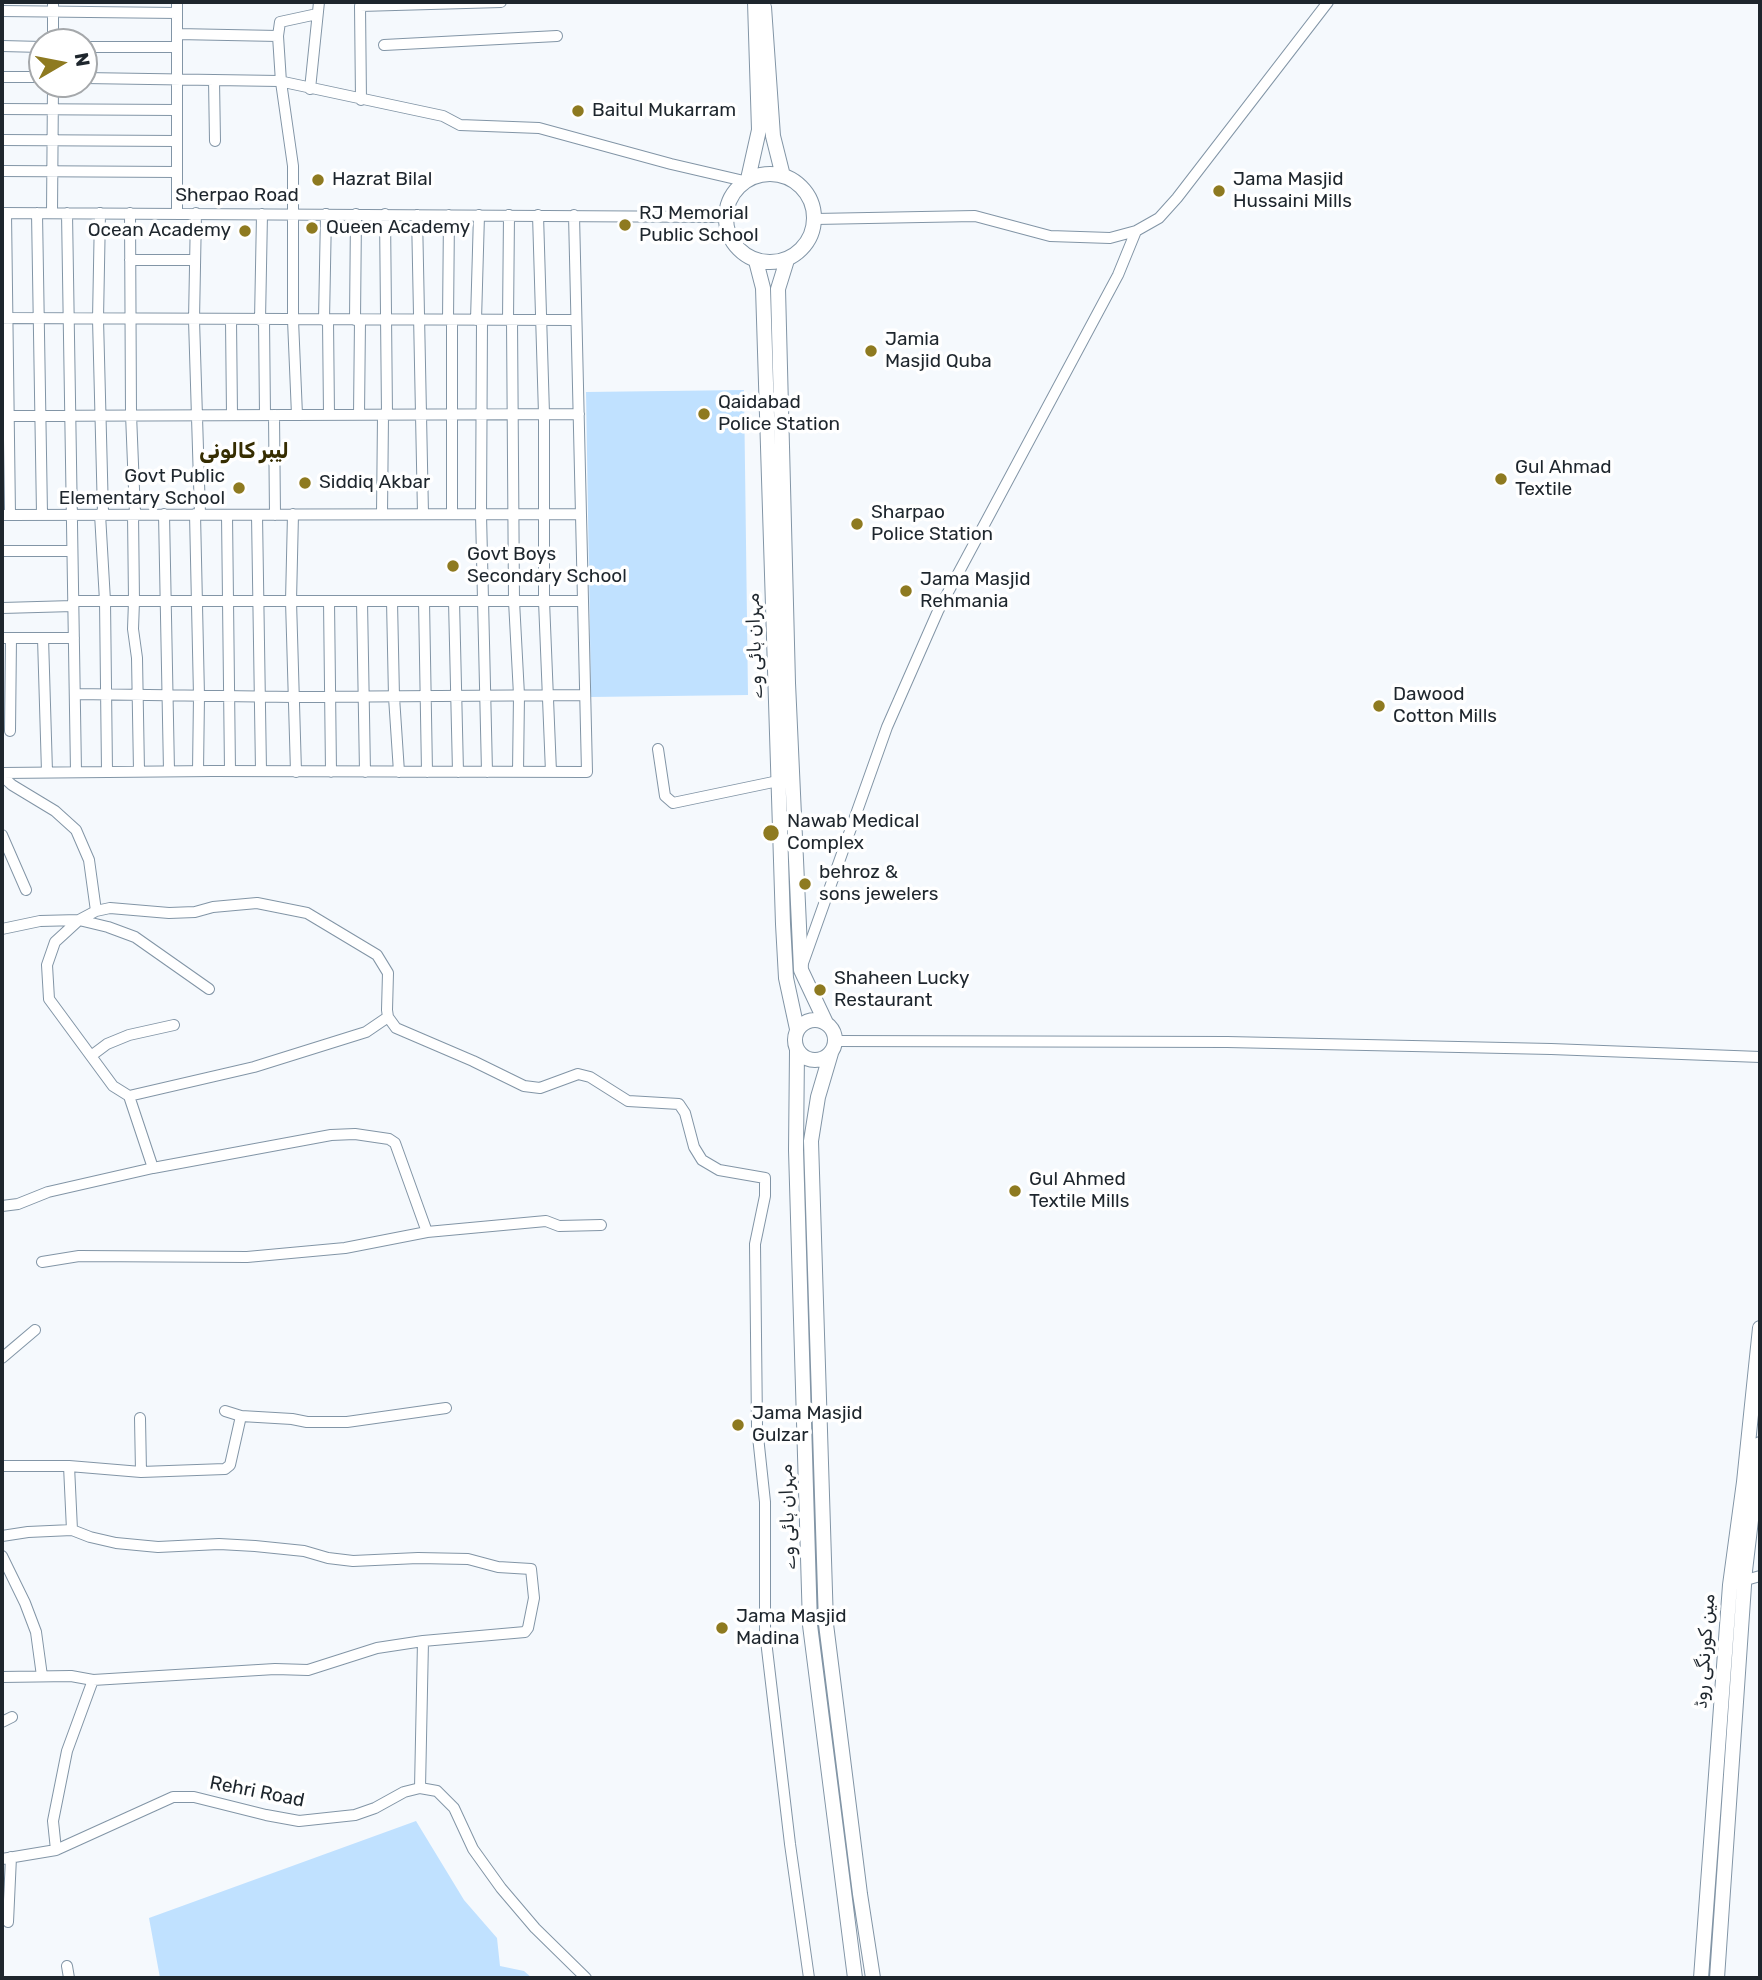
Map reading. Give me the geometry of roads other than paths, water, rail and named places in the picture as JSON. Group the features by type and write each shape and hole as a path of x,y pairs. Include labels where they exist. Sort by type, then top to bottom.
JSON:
{"main road":[{"path":"746,180 759,130 755,2"},
{"path":"764,2 773,136 783,176"},
{"path":"775,173 801,185 808,195 815,219 813,232 799,253 788,260 772,263 756,261 740,251 729,236 725,217 727,203 734,191 746,180 759,174 775,173"},
{"path":"788,260 778,289 788,683 801,970 826,1023 832,1030 833,1047 818,1097 811,1141 826,1624 873,1978"},
{"name":"مہران ہائی وے","path":"756,261 764,288 786,978 797,1029"},
{"path":"826,1023 810,1021 797,1029 797,1051 809,1060 817,1061 833,1047"},
{"name":"مہران ہائی وے","path":"797,1051 796,1150 810,1625 855,1978"},
{"name":"مین کورنگی روڈ","path":"1701,1978 1730,1585 1760,1328"},
{"name":"مین کورنگی روڈ","path":"1717,1978 1745,1580 1760,1444"}],"street":[{"path":"310,89 320,2"},
{"path":"361,100 360,6 501,2"},
{"path":"815,219 975,216 1049,236 1110,238 1136,231 1159,218 1177,198 1328,2"},
{"path":"2,11 20,7 177,7 177,213"},
{"path":"53,7 53,28"},
{"path":"297,415 293,320 293,166 281,82 278,36 280,22 317,14"},
{"path":"177,34 278,36"},
{"path":"384,45 557,36"},
{"path":"2,46 28,47"},
{"path":"98,47 177,47"},
{"path":"2,77 28,77"},
{"path":"98,78 281,82 443,116 460,125 539,128 671,164 746,180"},
{"path":"214,80 215,141"},
{"path":"52,213 53,98"},
{"path":"2,109 177,110"},
{"path":"2,140 177,141"},
{"path":"2,171 177,172"},
{"path":"4,213 6,515 580,514"},
{"name":"Sherpao Road","path":"4,213 725,217"},
{"path":"37,213 41,514"},
{"path":"67,213 76,772"},
{"path":"100,213 98,319 107,772"},
{"path":"130,213 129,319 134,514 132,629 137,658 139,771"},
{"path":"196,213 194,320 198,514 198,771"},
{"path":"262,214 262,320 275,515"},
{"path":"326,214 329,415"},
{"path":"356,214 359,415"},
{"path":"382,514 387,320 385,214"},
{"path":"416,215 423,514"},
{"path":"449,215 452,514"},
{"path":"479,215 481,514 487,772"},
{"path":"509,215 514,601 519,695 518,772"},
{"path":"538,215 544,414 544,601 551,772"},
{"path":"2,774 139,771 587,772 574,215"},
{"path":"801,970 887,727 938,611 1118,275 1136,231"},
{"path":"130,260 195,260"},
{"path":"4,318 576,320"},
{"path":"232,320 232,415"},
{"path":"5,416 579,414"},
{"path":"164,514 169,771"},
{"path":"227,514 230,771"},
{"path":"257,514 261,771"},
{"path":"293,514 291,601 296,772"},
{"path":"2,551 72,551"},
{"path":"2,608 105,601 582,601"},
{"path":"329,601 331,772"},
{"path":"362,601 365,772"},
{"path":"392,601 399,772"},
{"path":"424,601 427,772"},
{"path":"454,601 458,772"},
{"path":"10,731 6,638 74,638"},
{"path":"43,638 47,772"},
{"path":"75,694 260,697 584,695"},
{"path":"659,749 665,796 673,803 778,781"},
{"path":"2,774 12,785 55,811 76,830 89,860 96,911"},
{"path":"2,835 26,890"},
{"path":"153,1168 129,1096 113,1086 49,999 47,965 55,942 79,920 96,911 110,908 169,913 257,903 307,913 377,956 384,964 389,980 388,1017 396,1028 524,1086 540,1088 578,1074 590,1077 628,1101 679,1104 685,1113 694,1147 702,1160 719,1170 762,1175 765,1178 765,1196 755,1244 755,1257 757,1427 765,1502 765,1632 809,1978"},
{"path":"2,929 40,921 79,920 135,937 209,989"},
{"path":"129,1096 254,1066 366,1032 388,1017"},
{"path":"91,1056 107,1044 129,1035 174,1026"},
{"path":"833,1047 1227,1042 1551,1049 1760,1057"},
{"path":"2,1206 18,1205 48,1192 153,1168 331,1135 355,1134 389,1139 394,1143 427,1232"},
{"path":"42,1262 79,1256 247,1257 345,1248 427,1232 546,1221 559,1227 601,1226"},
{"path":"2,1358 35,1331"},
{"path":"225,1411 241,1416 347,1423 446,1408"},
{"path":"2,1466 69,1466 141,1472 225,1469 230,1465 241,1416"},
{"path":"140,1418 141,1472"},
{"path":"69,1466 72,1530"},
{"path":"2,1536 72,1530 116,1543 158,1547 219,1544 304,1551 341,1559 468,1559 498,1567 531,1570 534,1598 526,1632 377,1648 308,1671 275,1669 93,1680 71,1676 2,1676"},
{"path":"2,1556 36,1632 42,1676"},
{"path":"1730,1585 1760,1576"},
{"path":"423,1642 420,1788 437,1791 454,1808 473,1849 501,1888 535,1928 586,1978"},
{"path":"55,1850 53,1821 67,1751 93,1680"},
{"name":"Rehri Road","path":"6,1858 55,1850 173,1797 194,1797 299,1821 355,1815 375,1808 404,1792 420,1788"},
{"path":"6,1858 8,1922"},
{"path":"67,1966 69,1978"}],"place":[{"name":"Baitul Mukarram","path":"578,111"},
{"name":"Hazrat Bilal","path":"318,180"},
{"name":"Jama Masjid Hussaini Mills","path":"1219,191"},
{"name":"RJ Memorial Public School","path":"625,225"},
{"name":"Queen Academy","path":"312,228"},
{"name":"Ocean Academy","path":"245,231"},
{"name":"Jamia Masjid Quba","path":"871,351"},
{"name":"Qaidabad Police Station","path":"704,414"},
{"name":"Gul Ahmad Textile","path":"1501,479"},
{"name":"Siddiq Akbar","path":"305,483"},
{"name":"Govt Public Elementary School","path":"239,488"},
{"name":"Sharpao Police Station","path":"857,524"},
{"name":"Govt Boys Secondary School","path":"453,566"},
{"name":"Jama Masjid Rehmania","path":"906,591"},
{"name":"Dawood Cotton Mills","path":"1379,706"},
{"name":"Nawab Medical Complex","path":"771,833"},
{"name":"behroz & sons jewelers","path":"805,884"},
{"name":"Shaheen Lucky Restaurant","path":"820,990"},
{"name":"Gul Ahmed Textile Mills","path":"1015,1191"},
{"name":"Jama Masjid Gulzar","path":"738,1425"},
{"name":"Jama Masjid Madina","path":"722,1628"}],"district":[{"name":"لیبر کالونی","path":"244,452"}]}
